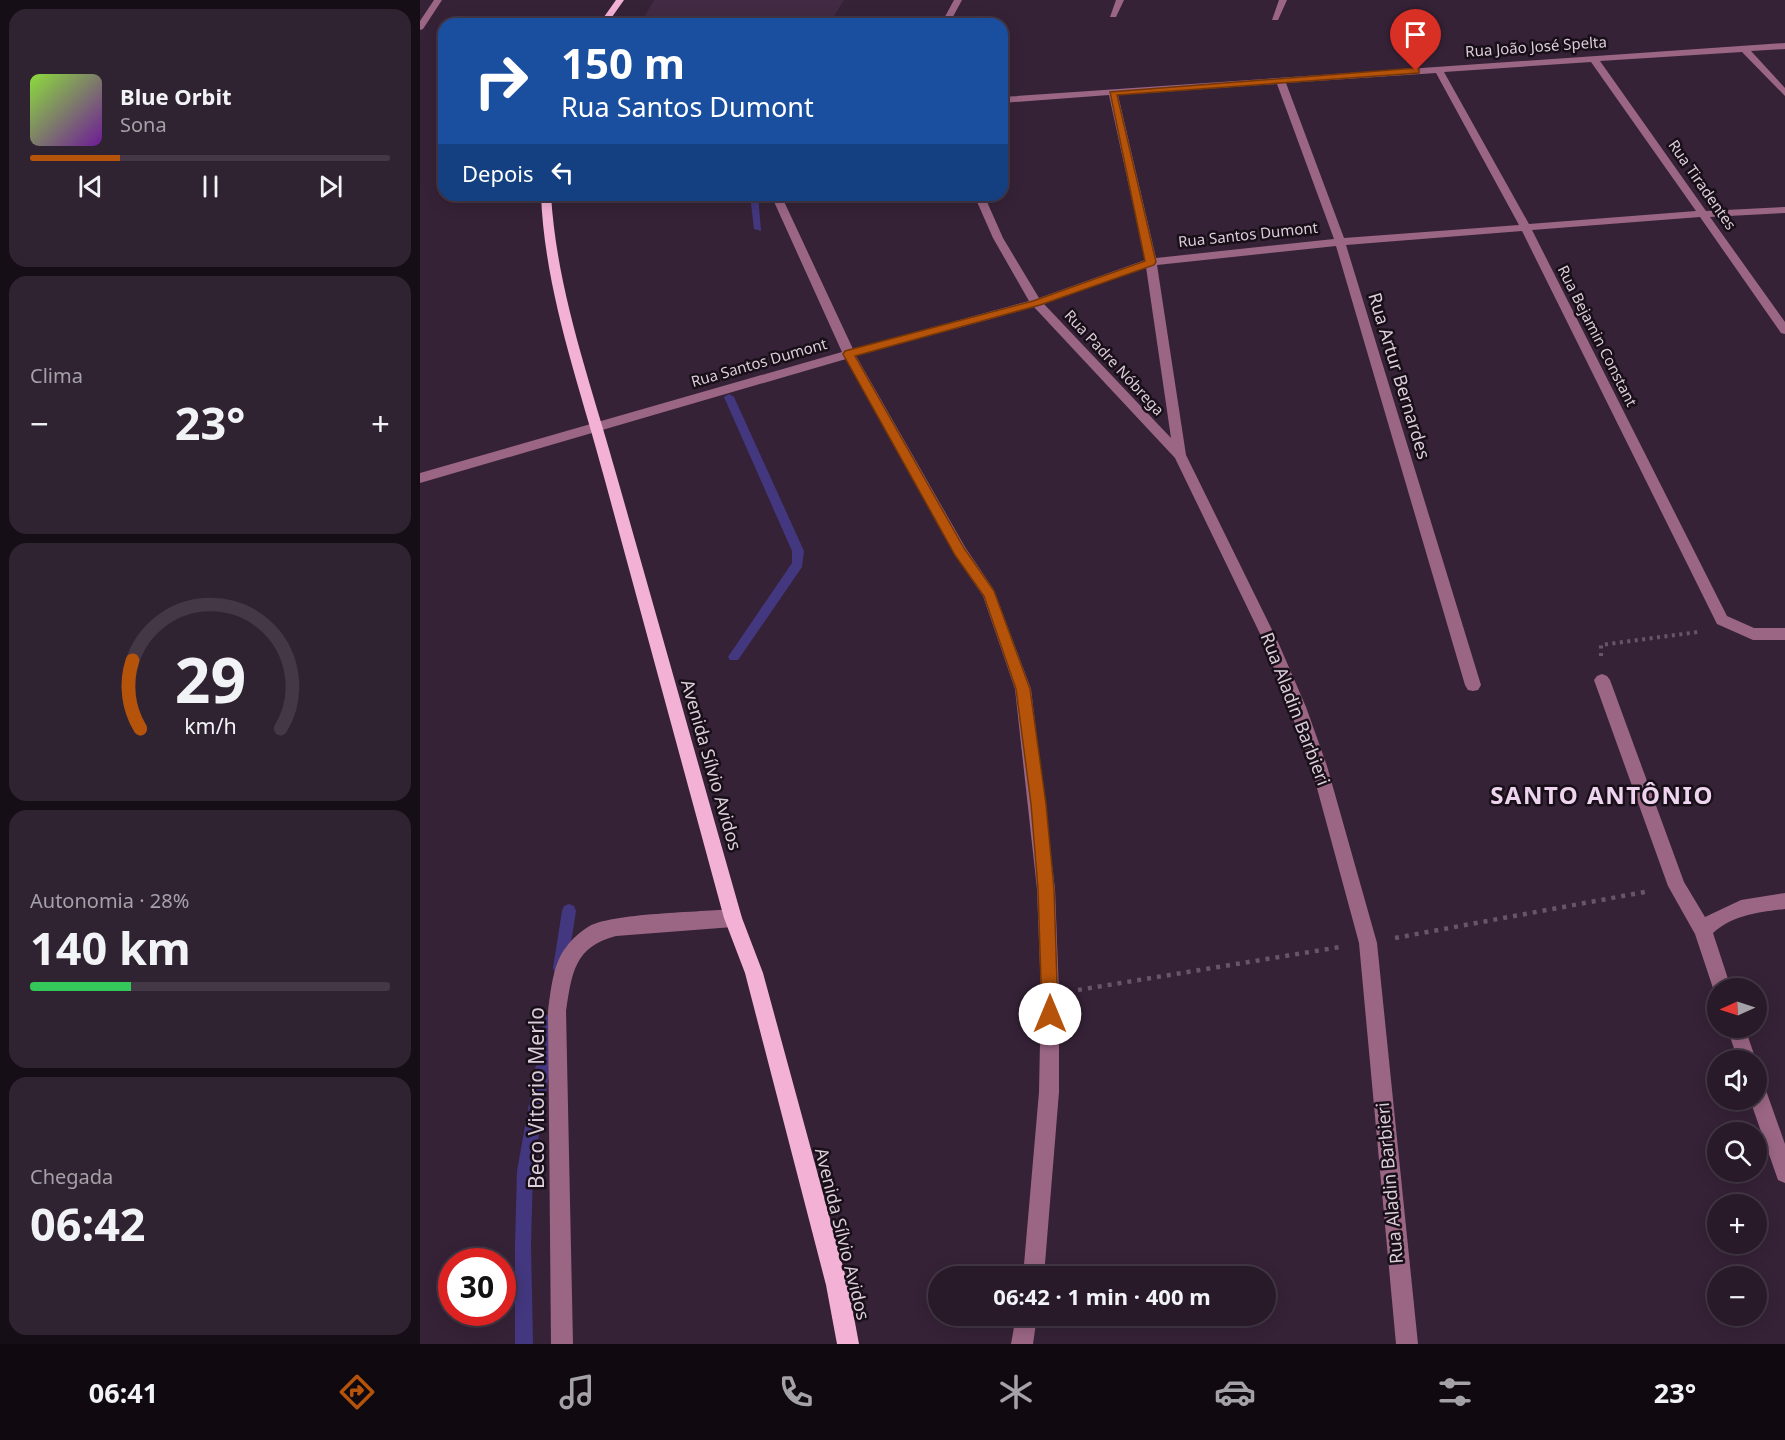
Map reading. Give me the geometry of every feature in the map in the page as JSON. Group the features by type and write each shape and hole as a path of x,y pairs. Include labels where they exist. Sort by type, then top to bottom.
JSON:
{"main road":[{"path":"607,18 620,0"},
{"name":"Avenida Sílvio Avidos","path":"546,201 548,239 574,356 597,427 733,918 754,973 837,1285 848,1344"}],"street":[{"path":"420,27 438,0"},
{"path":"948,18 958,0"},
{"path":"1113,15 1120,0"},
{"path":"1275,18 1283,0"},
{"name":"Rua João José Spelta","path":"1008,100 1785,46"},
{"path":"1744,49 1785,93"},
{"name":"Rua Tiradentes","path":"1593,58 1785,330"},
{"name":"Rua Bejamin Constant","path":"1438,69 1525,227 1728,623"},
{"name":"Rua Artur Bernardes","path":"1281,81 1340,242 1473,685"},
{"name":"Rua Aladin Barbieri","path":"1113,93 1151,262 1180,455 1271,642 1298,707 1319,766 1368,943 1407,1344"},
{"path":"779,201 849,354 960,551 989,594 1023,689 1046,889 1050,994 1049,1092 1034,1266"},
{"name":"Rua Padre Nóbrega","path":"982,201 998,238 1036,303 1180,455"},
{"name":"Rua Santos Dumont","path":"420,478 849,354 1036,303 1151,262 1340,242 1704,214 1785,210"},
{"path":"1728,623 1753,634 1785,634"},
{"path":"1602,680 1677,885 1702,930 1719,978"},
{"path":"1702,930 1712,920 1725,913 1785,901"},
{"name":"Beco Vitorio Merlo","path":"562,1344 557,1011 563,974 572,953 594,933 616,927 733,918"},
{"path":"1763,1110 1785,1173"},
{"path":"1022,1344 1025,1326"}],"path":[{"path":"1602,680 1601,645 1728,623"}],"shaded area":[{"path":"654,0 844,0 833,18 644,18"}],"waterway":[{"path":"755,201 758,229"},
{"path":"729,397 798,551 798,564 734,657"},
{"path":"560,968 569,911"},
{"path":"524,1344 525,1171 551,1020"}],"district":[{"name":"SANTO ANTÔNIO","path":"1602,796"}],"route":[{"path":"1050,1014 1046,889 1023,689 1009,644 989,594 960,551 849,354 1036,303 1151,262 1113,93 1416,71"}]}
